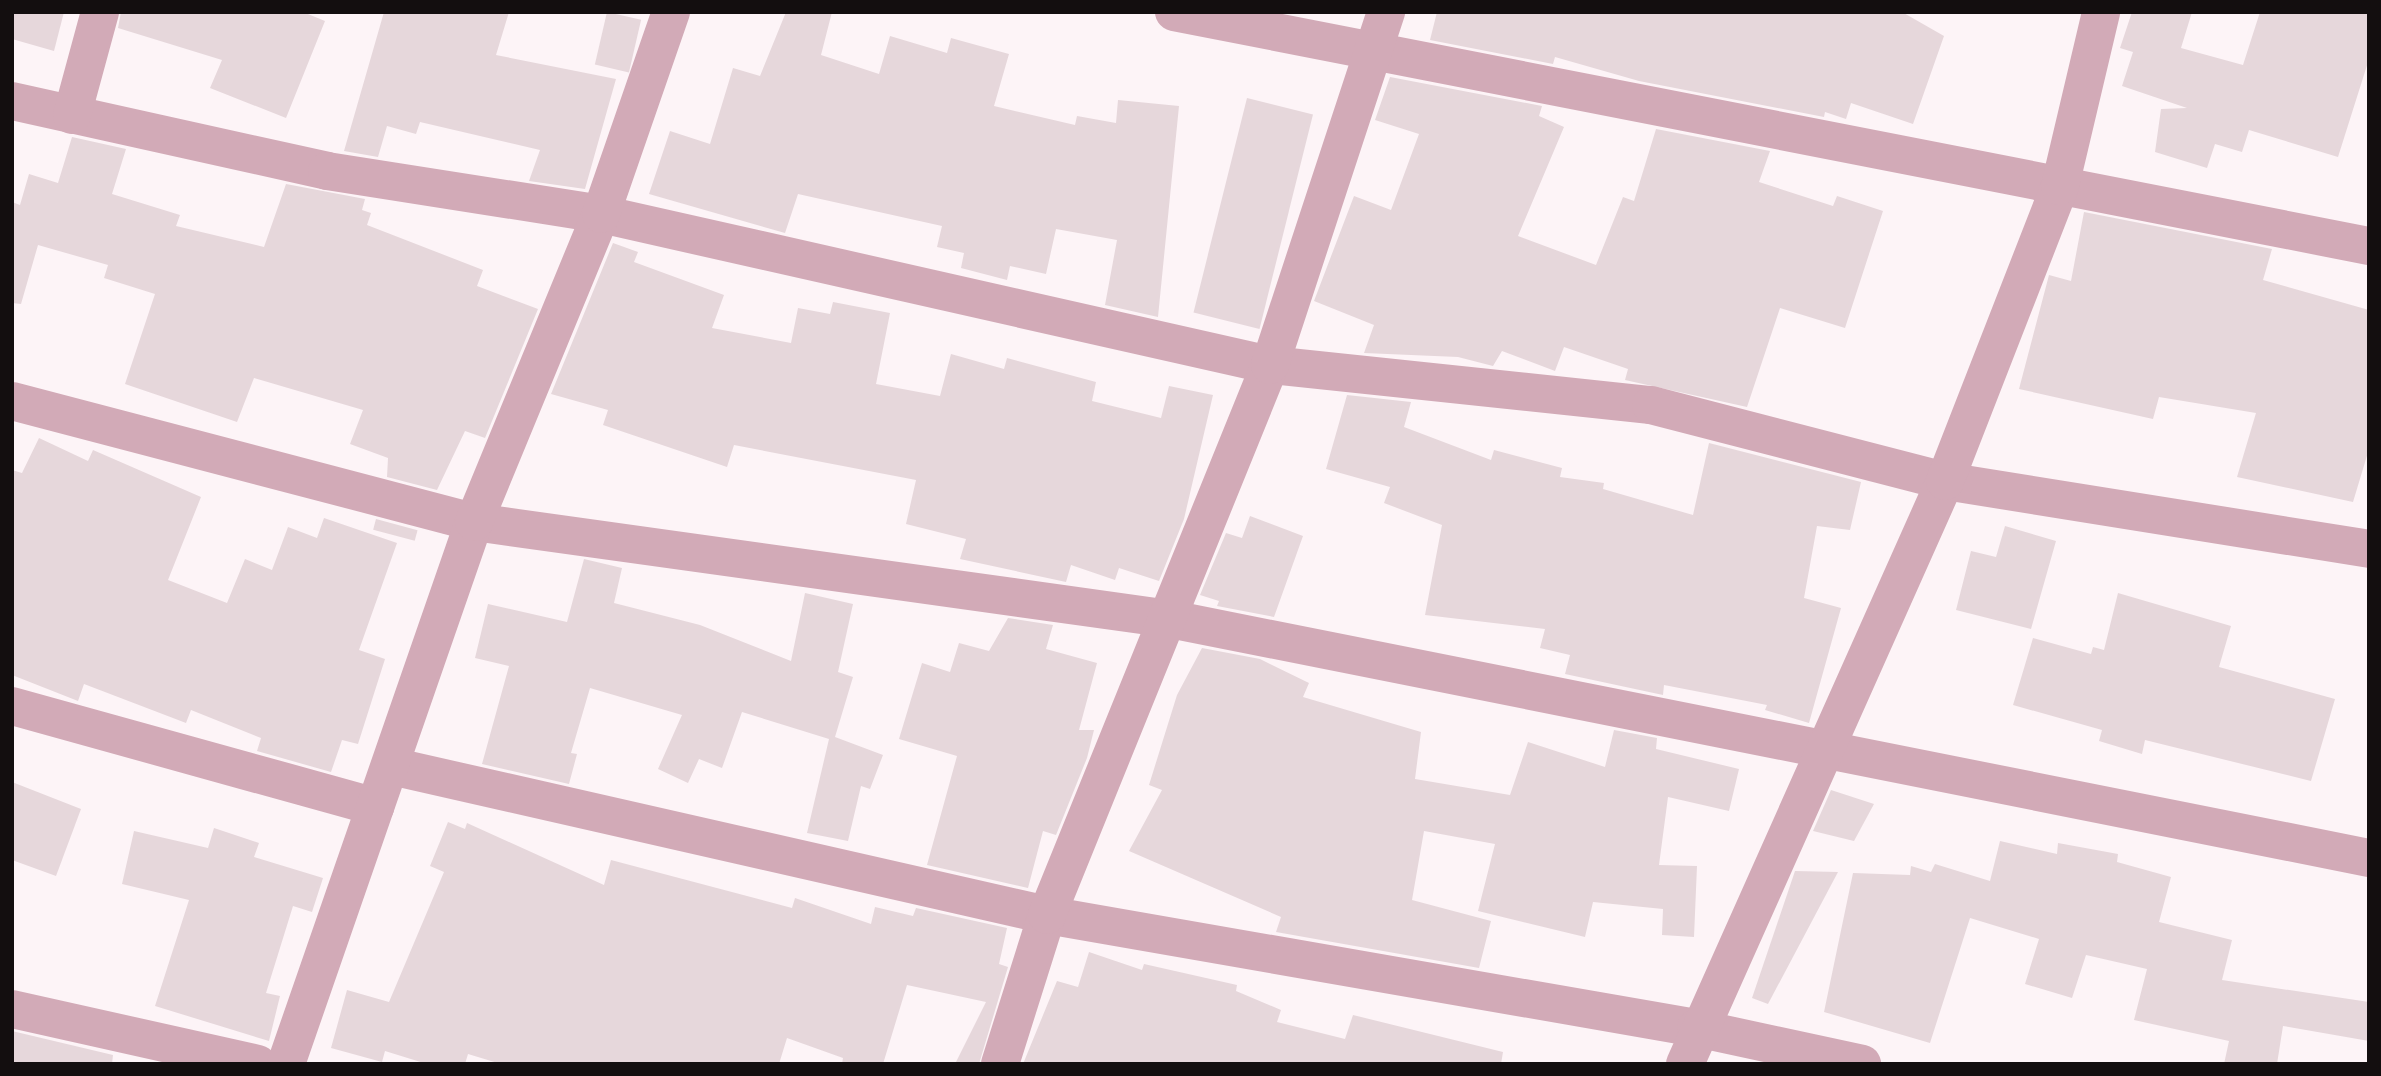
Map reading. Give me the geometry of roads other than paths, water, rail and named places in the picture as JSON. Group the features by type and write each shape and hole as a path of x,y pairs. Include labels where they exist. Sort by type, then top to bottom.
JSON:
{"street":[{"path":"72,115 100,12"},
{"path":"286,1064 474,522 601,214 671,12"},
{"path":"1174,12 1377,49 2369,246"},
{"path":"1000,1064 1047,915 1170,619 1270,365 1377,49 1387,12"},
{"path":"1690,1046 1945,481 2060,186 2101,12"},
{"path":"12,101 327,171 601,214 1270,365 1651,405 1945,481 2369,549"},
{"path":"12,401 474,522 1170,619 1823,752 2369,858"},
{"path":"12,706 375,807"},
{"path":"391,766 1047,915 1690,1046 1862,1064"},
{"path":"12,1009 258,1064"}]}
